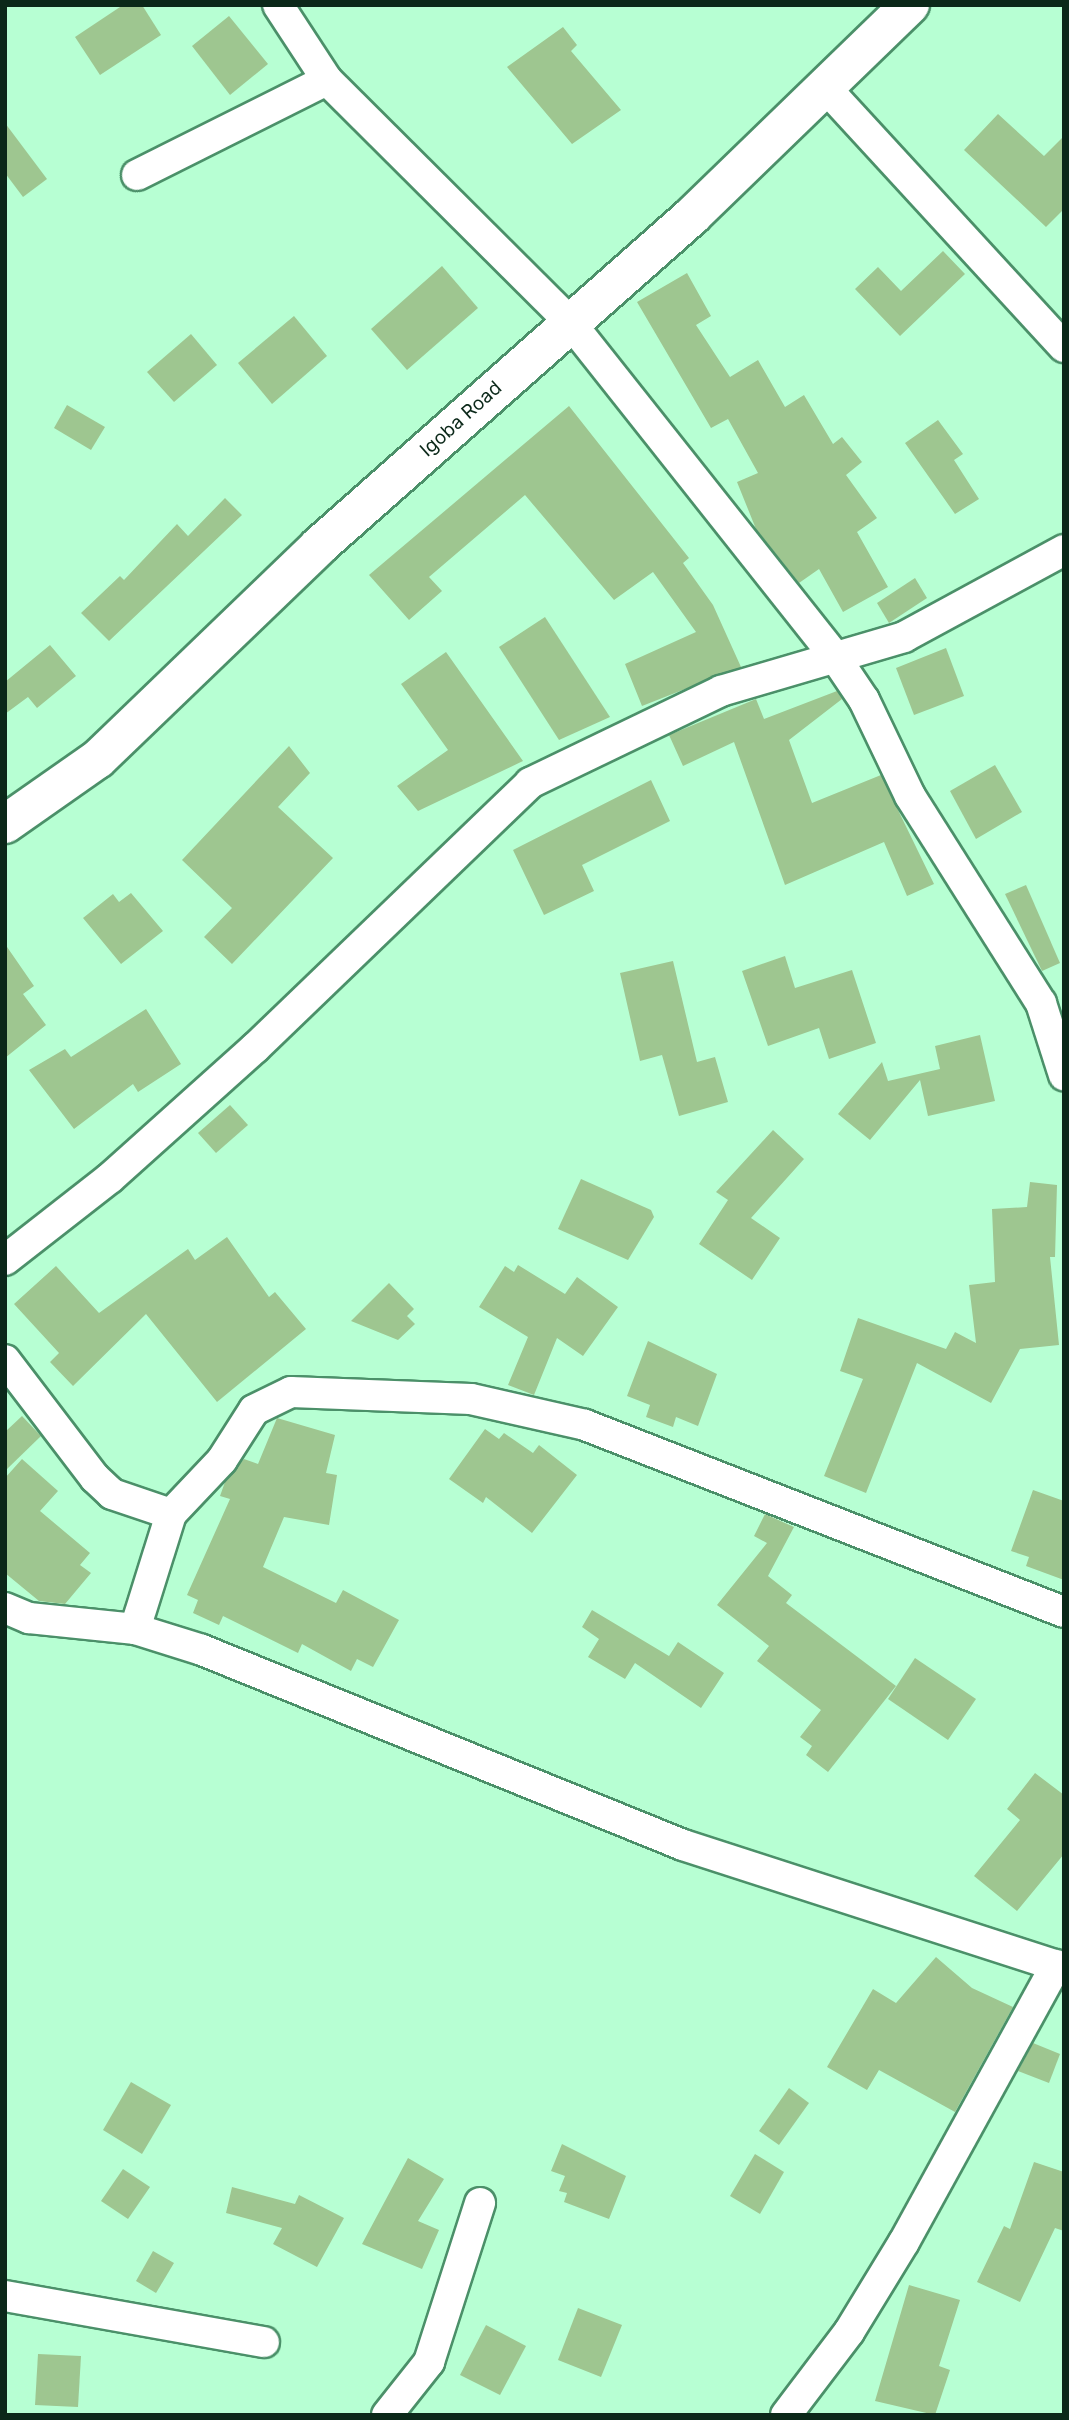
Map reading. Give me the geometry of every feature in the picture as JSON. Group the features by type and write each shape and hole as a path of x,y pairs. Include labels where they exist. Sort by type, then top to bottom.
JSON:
{"street":[{"path":"278,5 327,80 569,321 833,654 864,700 910,796 1052,996 1064,1075"},
{"name":"Igoba Road","path":"5,824 107,751 319,546 569,321 693,215 823,85 910,5"},
{"path":"137,175 327,80"},
{"path":"823,85 1064,347"},
{"path":"5,1260 167,1129 530,783 721,691 833,654 904,637 1064,550"},
{"path":"5,1360 95,1478 112,1494 171,1514"},
{"path":"135,1629 171,1514 222,1461 254,1410 292,1392 471,1399 585,1425 1064,1612"},
{"path":"5,1608 29,1618 135,1629 328,1697 683,1845 1060,1967 904,2242 849,2332 786,2415"},
{"path":"387,2415 429,2362 480,2203"},
{"path":"5,2296 264,2342"}],"building":[{"path":"123,5 142,5 161,35 100,75 75,37"},
{"path":"229,16 268,64 230,95 192,46"},
{"path":"563,27 577,45 571,51 621,110 572,144 507,67"},
{"path":"998,114 1044,156 1064,136 1064,209 1046,227 964,150"},
{"path":"5,123 47,179 23,197 5,173"},
{"path":"943,251 965,274 900,336 855,289 878,267 901,291"},
{"path":"442,266 478,308 407,370 371,329"},
{"path":"687,273 711,316 696,325 730,377 758,360 785,407 804,395 833,444 842,437 862,462 846,475 877,518 857,532 888,587 843,612 819,569 799,583 756,529 737,482 758,473 728,419 711,428 637,302"},
{"path":"294,316 327,356 272,404 238,363"},
{"path":"191,334 217,365 174,402 147,372"},
{"path":"67,405 105,427 91,450 54,428"},
{"path":"569,406 689,558 683,563 713,605 741,667 642,706 625,664 696,632 653,572 614,600 525,495 429,577 442,591 409,620 369,575"},
{"path":"938,420 963,454 954,460 979,499 955,514 905,443"},
{"path":"225,498 242,515 109,641 81,613 120,576 124,580 177,524 188,536"},
{"path":"915,578 927,598 889,623 877,603"},
{"path":"545,617 610,717 559,740 499,647"},
{"path":"50,645 76,676 37,708 28,697 5,714 5,682"},
{"path":"946,648 964,696 914,715 896,668"},
{"path":"446,652 523,761 418,811 397,786 448,750 401,684"},
{"path":"837,691 842,699 789,740 812,803 881,775 934,884 907,896 884,842 785,885 734,742 683,766 669,735 756,699 764,719"},
{"path":"289,746 310,773 278,807 333,858 232,964 204,937 232,908 182,860"},
{"path":"995,765 1022,812 976,839 950,791"},
{"path":"651,780 670,821 582,865 594,891 544,915 513,850"},
{"path":"1026,885 1060,963 1042,971 1005,894"},
{"path":"131,893 163,931 121,964 83,918 113,894 119,902"},
{"path":"5,944 34,986 23,994 46,1025 5,1058"},
{"path":"785,956 795,988 852,970 876,1043 829,1059 819,1028 768,1046 742,971"},
{"path":"673,961 697,1062 715,1057 728,1102 679,1116 662,1055 640,1061 620,973"},
{"path":"146,1009 181,1064 138,1092 133,1084 74,1129 29,1070 65,1049 71,1057"},
{"path":"980,1035 995,1101 928,1116 920,1080 870,1140 838,1114 882,1062 888,1081 940,1069 935,1046"},
{"path":"230,1105 248,1125 216,1153 198,1133"},
{"path":"773,1130 804,1159 751,1218 780,1238 752,1280 699,1244 728,1200 716,1192"},
{"path":"581,1179 651,1210 654,1217 628,1260 558,1229"},
{"path":"1030,1182 1057,1185 1055,1257 1050,1257 1059,1345 1020,1349 991,1403 917,1363 866,1493 824,1476 863,1379 840,1371 858,1318 946,1349 955,1332 976,1343 969,1285 995,1282 992,1209 1027,1207"},
{"path":"227,1237 269,1297 275,1292 306,1329 217,1402 146,1314 73,1386 50,1362 59,1353 14,1304 56,1266 99,1313 188,1249 195,1260"},
{"path":"518,1265 565,1294 577,1277 618,1307 583,1356 557,1338 534,1395 508,1385 528,1337 479,1307 505,1266 514,1272"},
{"path":"389,1283 414,1309 407,1316 415,1324 398,1340 351,1321"},
{"path":"648,1341 717,1374 698,1426 676,1417 673,1427 646,1417 650,1405 627,1396"},
{"path":"22,1416 41,1436 5,1471 5,1432"},
{"path":"277,1418 335,1435 326,1473 337,1475 329,1525 284,1517 263,1567 336,1603 343,1590 399,1620 373,1667 357,1659 351,1671 302,1644 298,1653 223,1616 219,1625 193,1613 198,1600 187,1595 230,1499 220,1496 225,1482 244,1459 258,1464"},
{"path":"485,1429 499,1439 504,1433 533,1453 539,1445 577,1475 532,1533 486,1497 483,1503 449,1479"},
{"path":"22,1459 58,1491 40,1511 90,1553 80,1565 91,1573 65,1604 39,1601 5,1573 5,1478"},
{"path":"1033,1490 1064,1501 1064,1580 1026,1566 1029,1557 1011,1551"},
{"path":"765,1514 794,1527 768,1576 792,1595 786,1603 896,1686 828,1772 806,1755 812,1746 800,1737 821,1710 757,1661 769,1646 717,1605 767,1543 754,1536"},
{"path":"592,1610 669,1656 678,1642 724,1673 701,1708 635,1663 625,1679 588,1657 599,1639 582,1627"},
{"path":"915,1658 976,1699 948,1740 888,1699"},
{"path":"1035,1773 1064,1795 1064,1854 1017,1911 974,1876 1020,1820 1007,1809"},
{"path":"936,1957 972,1988 1013,2007 955,2112 879,2070 867,2090 827,2067 873,1989 896,2003"},
{"path":"1033,2043 1060,2054 1049,2083 1018,2071"},
{"path":"131,2082 171,2105 142,2154 103,2130"},
{"path":"789,2088 809,2103 779,2145 759,2131"},
{"path":"562,2144 626,2176 609,2219 564,2202 567,2193 559,2191 565,2176 551,2171"},
{"path":"755,2154 784,2172 760,2214 730,2196"},
{"path":"408,2158 444,2179 418,2221 439,2230 422,2269 362,2244"},
{"path":"1034,2162 1064,2172 1064,2231 1055,2228 1020,2302 977,2282 1004,2226 1010,2229"},
{"path":"123,2169 150,2187 128,2219 101,2201"},
{"path":"232,2187 295,2204 299,2195 344,2218 317,2267 273,2244 282,2228 226,2213"},
{"path":"153,2251 174,2263 156,2293 136,2281"},
{"path":"909,2285 960,2300 939,2366 950,2370 935,2415 875,2401"},
{"path":"578,2308 622,2325 601,2377 558,2360"},
{"path":"486,2325 526,2346 500,2395 460,2375"},
{"path":"38,2354 81,2356 78,2407 35,2405"}]}
